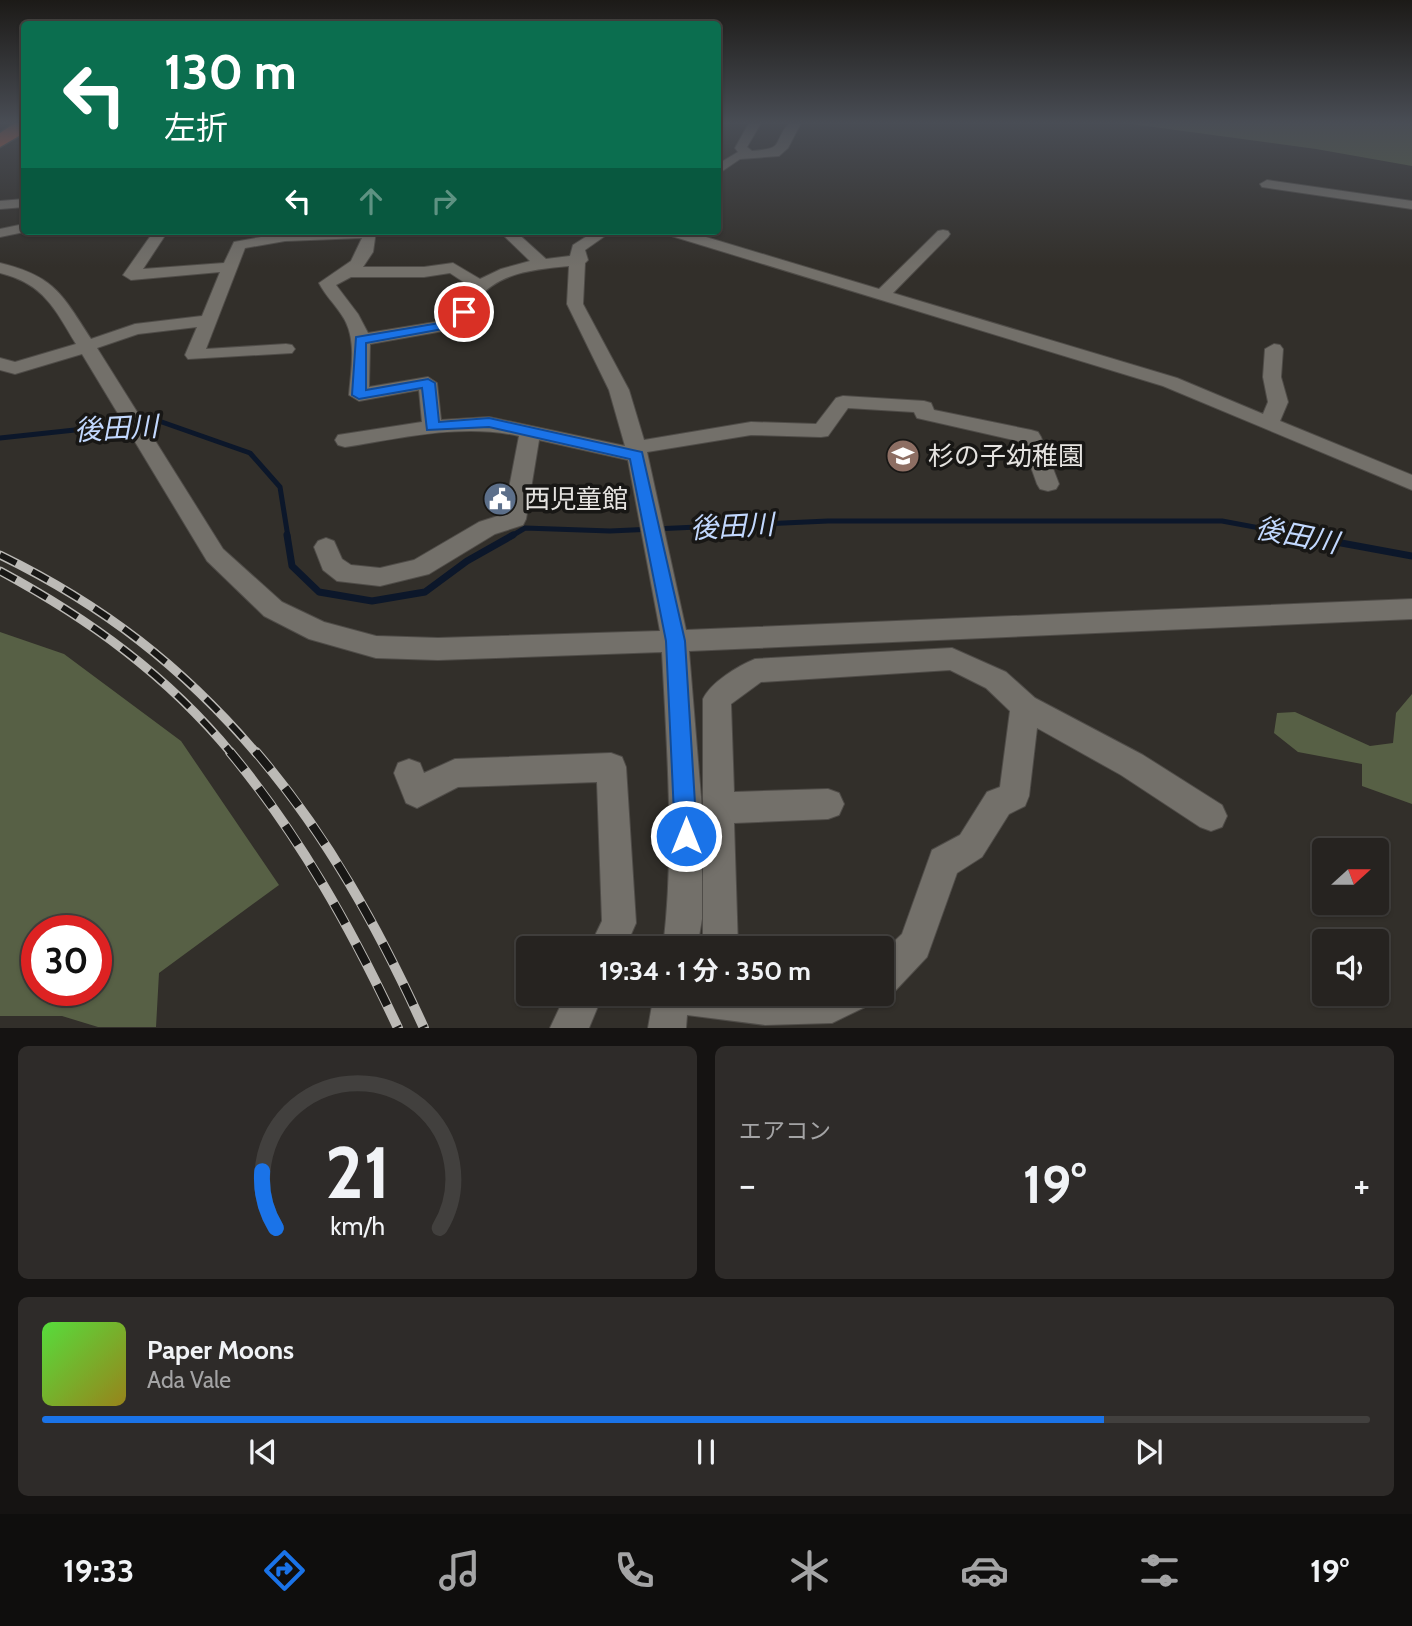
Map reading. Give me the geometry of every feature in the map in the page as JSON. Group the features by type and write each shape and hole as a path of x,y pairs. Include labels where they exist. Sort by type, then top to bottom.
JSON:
{"street":[{"path":"1267,184 1412,205"},
{"path":"0,205 21,203"},
{"path":"0,233 21,229"},
{"path":"882,295 943,234"},
{"path":"158,235 131,275 229,267"},
{"path":"281,235 239,245 194,355 286,349"},
{"path":"370,235 367,251 350,272 327,283 334,300 354,321 360,340 359,395 428,383 432,427"},
{"path":"510,235 541,263"},
{"path":"599,235 578,248 580,260 575,304 619,390 636,452 675,641 687,809 685,919 682,936"},
{"path":"683,235 1170,382 1214,398 1412,484"},
{"path":"360,340 454,324 464,312 472,295 509,271 541,263 580,260"},
{"path":"0,268 27,275 42,283 56,298 215,555 273,608 318,631 376,647 438,649 675,641 1412,609"},
{"path":"350,272 424,272 453,268 481,287"},
{"path":"0,364 15,368 38,363 135,329 208,320"},
{"path":"1269,424 1278,402 1272,377 1274,349"},
{"path":"345,440 432,427 489,423 636,452 706,434 795,427 821,431 844,401 924,407 924,414 1031,437 1048,484"},
{"path":"326,547 332,564 345,574 380,577 420,568 488,528 515,519 530,430"},
{"path":"720,936 717,699 755,670 952,659 996,680 1025,707 1132,765 1211,816"},
{"path":"894,966 915,945 944,862 971,846 998,803 1014,796 1025,707"},
{"path":"409,773 416,793 455,773 611,767 619,923 613,936"},
{"path":"718,808 828,804"},
{"path":"569,1027 579,1006"},
{"path":"760,1006 798,1006"}],"green space":[{"path":"0,632 64,654 181,741 279,885 159,973 156,1027 98,1027 62,1016 0,1016"},
{"path":"1412,694 1412,804 1362,786 1362,764 1298,752 1274,733 1277,713 1295,712 1370,746 1393,743 1396,713"}],"waterway":[{"name":"後田川","path":"0,438 159,421 250,453 280,487 288,537"},
{"name":"後田川","path":"510,537 525,528 610,531 828,521 1222,521 1308,537"},
{"name":"後田川","path":"287,535 292,566 319,592 372,601 425,592 467,561 513,535"},
{"name":"後田川","path":"1298,535 1412,556"}],"railway":[{"path":"0,555 73,595 139,641 200,693 257,754"},
{"path":"0,571 65,609 125,651 181,699 232,754"},
{"path":"230,752 302,850 362,955 398,1028"},
{"path":"256,752 306,816 350,884 389,955 424,1028"}],"place":[{"name":"杉の子幼稚園","path":"903,456"},
{"name":"西児童館","path":"500,499"}],"route":[{"path":"464,312 454,324 360,340 359,395 428,383 432,427 489,423 637,455 675,641 687,809 686,836"}]}
